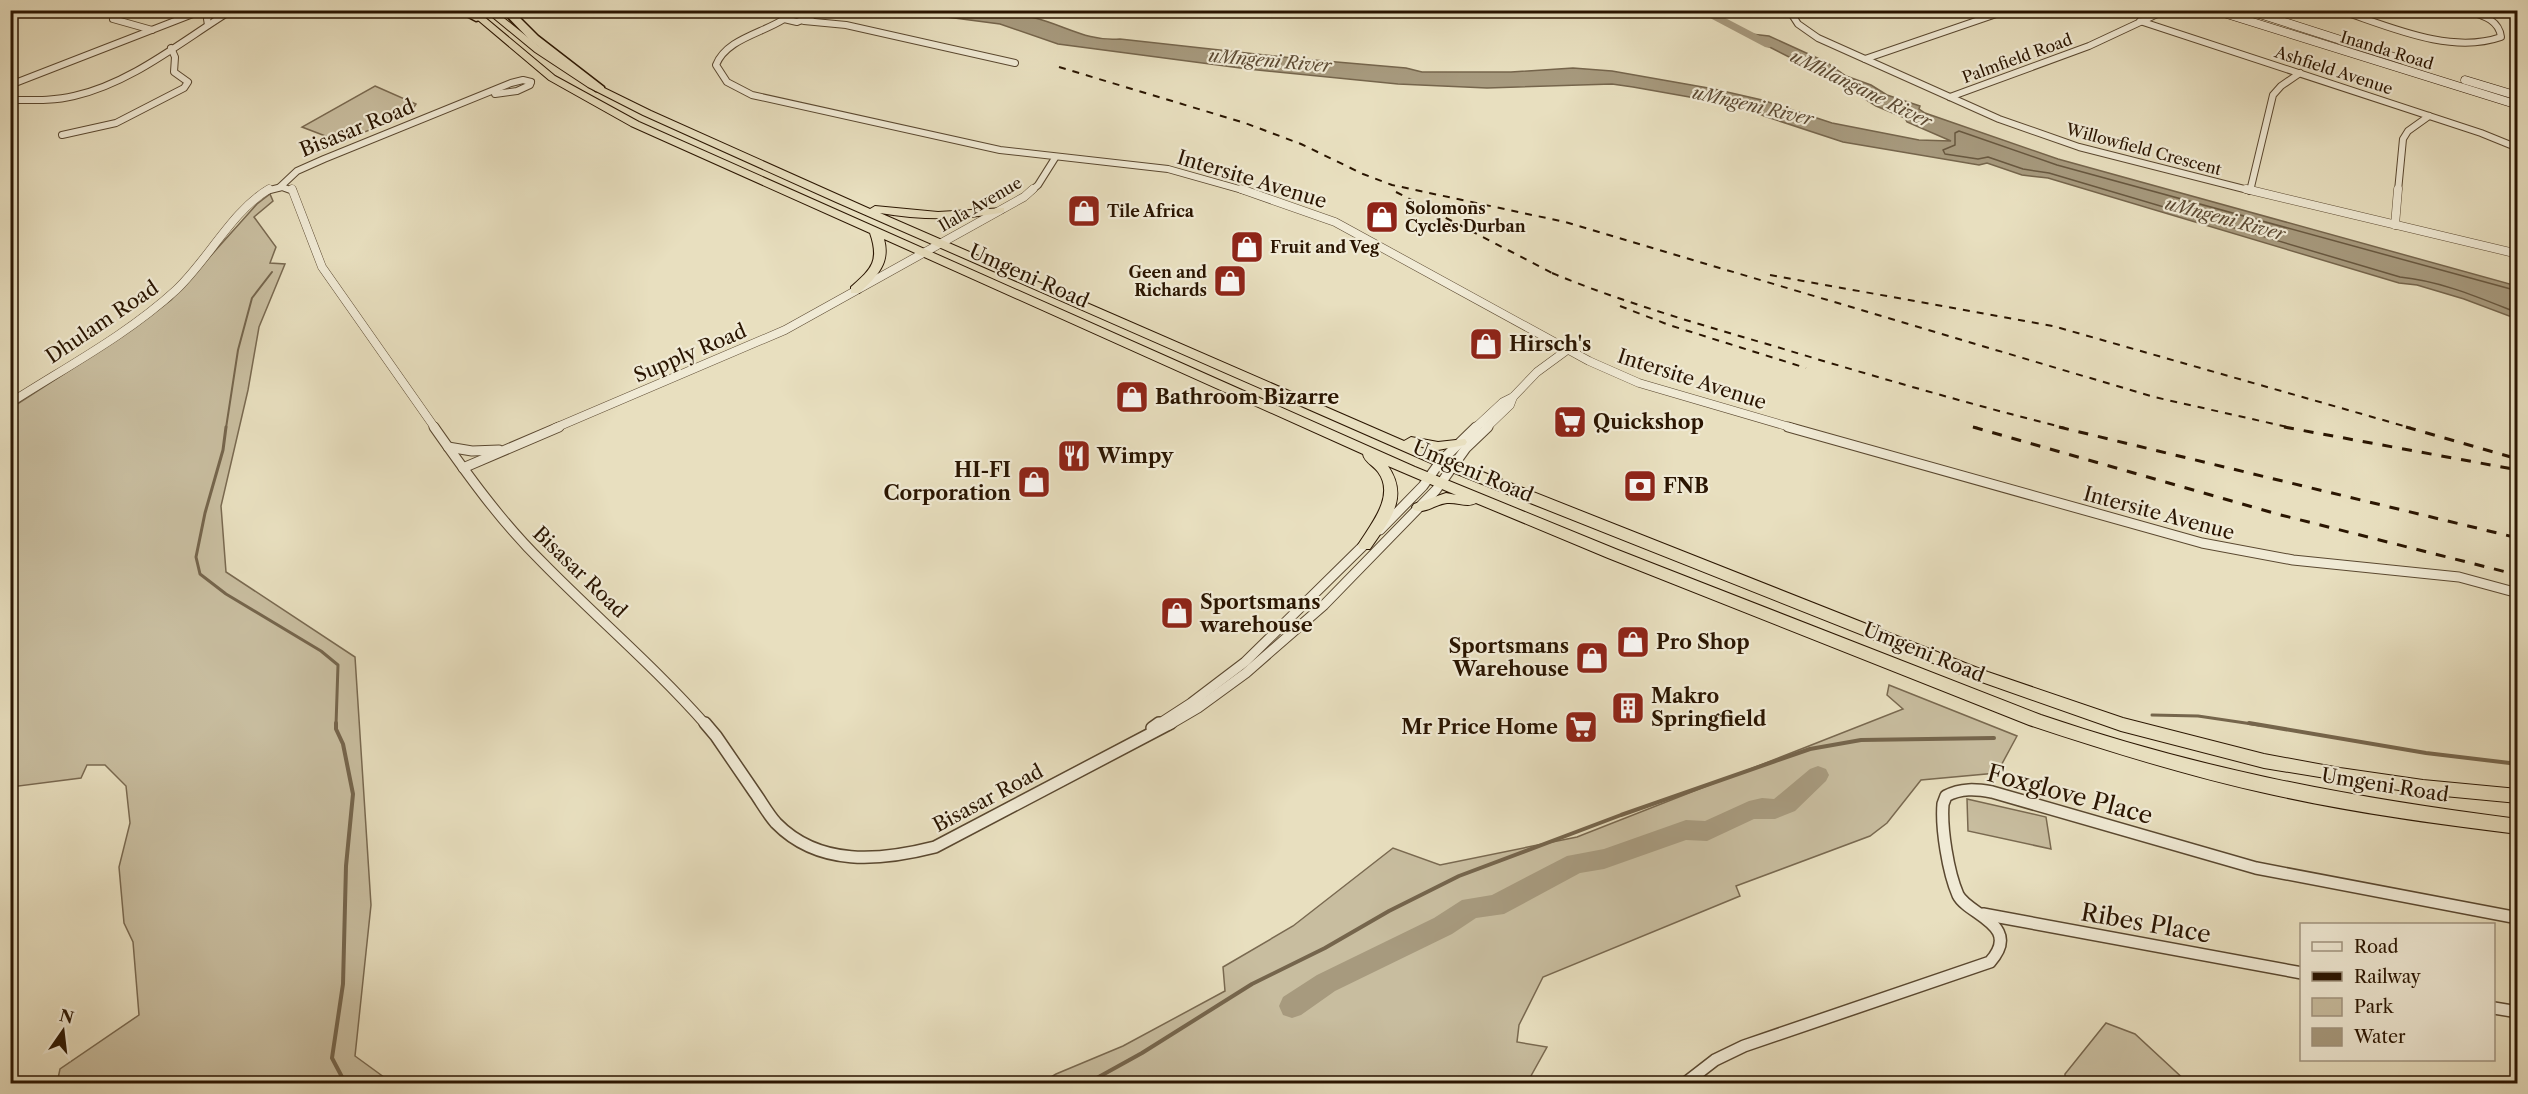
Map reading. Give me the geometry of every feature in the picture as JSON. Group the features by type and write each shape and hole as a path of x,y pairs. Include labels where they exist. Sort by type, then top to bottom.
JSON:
{"highway":[{"path":"460,10 479,19"},
{"name":"Umgeni Road","path":"470,10 552,78 601,107 727,167 1349,443 1504,509 2035,720 2097,741 2179,765 2326,799 2517,827"},
{"name":"Umgeni Road","path":"488,10 538,50 600,89 647,113 840,200 1446,464 1982,676 2100,717 2192,743 2264,760 2340,775 2468,792 2517,795"},
{"path":"506,10 534,38 600,89"},
{"path":"840,200 881,211 916,214 975,214 1000,210"},
{"path":"855,290 879,266 882,258 876,233"},
{"path":"1367,431 1390,434 1429,446 1447,446 1460,442"},
{"path":"1349,443 1383,468 1389,477 1392,489 1389,508 1365,545"},
{"path":"1419,507 1446,498 1504,509"}],"main road":[{"name":"Inanda Road","path":"2214,10 2517,105"},
{"name":"Inanda Road","path":"2247,10 2517,96"}],"street":[{"path":"10,100 43,100 88,92 113,81 171,48 232,10"},
{"name":"Willowfield Crescent","path":"1789,10 1798,24 1807,32 2011,124 2079,147 2517,255"},
{"path":"1865,59 2008,10"},
{"name":"Palmfield Road","path":"1950,97 2089,46 2159,11 2166,10"},
{"path":"2339,10 2445,40 2484,43 2501,37 2501,31 2494,23 2466,10"},
{"path":"10,85 205,11 214,12 207,19 208,25"},
{"path":"792,11 809,12 812,16 824,21 1015,63"},
{"name":"Intersite Avenue","path":"792,11 768,29 726,50 716,60 719,73 727,82 741,91 784,103 1000,150 1187,172 1324,218 1371,241 1567,350 1622,376 1694,401 2195,541 2293,560 2459,577 2517,593"},
{"path":"804,21 812,16"},
{"path":"113,19 152,30"},
{"path":"784,19 793,22 824,21"},
{"name":"Ashfield Avenue","path":"2140,21 2491,136 2517,148"},
{"name":"Intersite Avenue","path":"768,29 793,22"},
{"path":"62,135 116,123 184,88 188,82 174,72 175,57 171,48"},
{"path":"2250,191 2273,95 2281,86 2300,73"},
{"name":"Bisasar Road","path":"280,187 304,167 518,81 531,83 517,91 481,96"},
{"path":"2395,225 2403,139 2408,131 2429,116"},
{"name":"Ilala Avenue","path":"922,253 1024,196 1038,185 1055,158"},
{"name":"Bisasar Road","path":"280,187 289,187 295,192 322,267 495,510 534,554 650,664 716,736 774,821 791,837 812,849 834,856 873,859 934,847 1141,738"},
{"name":"Dhulam Road","path":"10,403 143,318 164,301 201,264 256,199 266,191 280,187"},
{"name":"Supply Road","path":"463,468 785,330 922,253"},
{"path":"1141,738 1198,708 1254,666 1324,604 1419,507 1460,442 1503,402 1513,397 1537,372 1567,350"},
{"path":"1446,464 1510,405 1513,397"},
{"path":"448,447 472,451 508,449"},
{"path":"1141,738 1245,662 1365,545 1436,480"},
{"name":"Foxglove Place","path":"1684,1083 1715,1060 1744,1046 1990,962 1997,956 2000,943 1993,927 1983,914 1963,902 1955,886 1943,804 1946,796 1960,790 1971,789 1999,794 2273,872 2516,921"},
{"name":"Ribes Place","path":"1983,914 2300,973"},
{"path":"2495,1008 2517,1012"}],"green space":[{"path":"375,86 416,104 410,113 341,142 302,127"},
{"path":"270,194 273,201 254,217 276,247 270,263 285,264 259,327 248,390 221,506 226,572 355,657 371,905 355,1056 392,1083 57,1083 60,1069 139,1015 133,942 124,923 119,867 130,823 126,786 105,765 87,765 81,778 11,787 11,408 121,337 171,300 257,204"},
{"path":"1889,685 2017,736 1997,773 1921,780 1887,823 1870,836 1736,886 1740,896 1543,977 1519,1025 1517,1042 1547,1047 1527,1083 1041,1083 1056,1074 1123,1046 1225,991 1223,967 1293,926 1393,848 1440,865 1577,837 1903,709 1887,695"},
{"path":"1967,799 2046,817 2051,849 1968,831"},
{"path":"2106,1023 2135,1034 2188,1083 2065,1083 2065,1074"}],"water":[{"name":"uMngeni River","path":"901,11 1002,12 1046,21 1097,38 1406,68 1422,72 1511,72 1573,68 1612,71 1762,100 1832,123 1919,140 1951,141 1876,106 1840,83 1742,33 1769,36 1826,62 1846,76 1871,85 1887,95 1920,106 1919,109 1925,113 2058,159 2517,286 2517,319 2464,299 2417,285 2399,283 2048,178 2022,175 1987,163 1979,165 1843,142 1764,116 1746,107 1612,84 1487,88 1398,84 1248,69 1058,44 1000,24"}],"waterway":[{"name":"uMhlangane River","path":"1700,10 1769,44"},
{"path":"226,428 238,350 252,298 272,272"},
{"path":"226,427 223,450 205,513 196,557 200,574 226,594 321,651 338,665 336,725"},
{"path":"2152,715 2198,716 2259,725"},
{"path":"2249,723 2426,753 2518,764"},
{"path":"336,725 343,744 353,794 346,866 343,984 332,1058 342,1077 351,1084"},
{"path":"1086,1084 1142,1053 1252,984 1325,948 1389,911 1459,876 1621,815 1810,749 1861,740 1994,738"},
{"path":"1813,756 1814,746"},
{"path":"1292,1006 1326,983 1443,926 1471,908 1495,906 1576,863 1604,859 1686,830 1707,831 1749,811 1762,808 1775,809 1787,804 1818,775"}],"railway":[{"path":"1059,67 1245,123 1301,144 1363,174 1392,185 1565,222 2154,397 2292,428"},
{"path":"1396,192 1553,273"},
{"path":"1553,273 1632,303 1686,320 1916,388 2065,428"},
{"path":"1553,273 1558,276"},
{"path":"1770,275 2053,326 2411,428"},
{"path":"1620,306 1669,325 1806,368"},
{"path":"1978,428 1973,427 2277,514 2518,575"},
{"path":"2059,427 2518,538"},
{"path":"2284,427 2518,470"},
{"path":"2406,427 2518,459"}],"place":[{"name":"Tile Africa","path":"1084,211"},
{"name":"Solomons Cycles Durban","path":"1382,217"},
{"name":"Fruit and Veg","path":"1247,247"},
{"name":"Geen and Richards","path":"1230,281"},
{"name":"Hirsch's","path":"1486,344"},
{"name":"Bathroom Bizarre","path":"1132,397"},
{"name":"Quickshop","path":"1570,422"},
{"name":"Wimpy","path":"1074,456"},
{"name":"HI-FI Corporation","path":"1034,482"},
{"name":"FNB","path":"1640,486"},
{"name":"Sportsmans warehouse","path":"1177,613"},
{"name":"Pro Shop","path":"1633,642"},
{"name":"Sportsmans Warehouse","path":"1592,658"},
{"name":"Makro Springfield","path":"1628,708"},
{"name":"Mr Price Home","path":"1581,727"}]}
